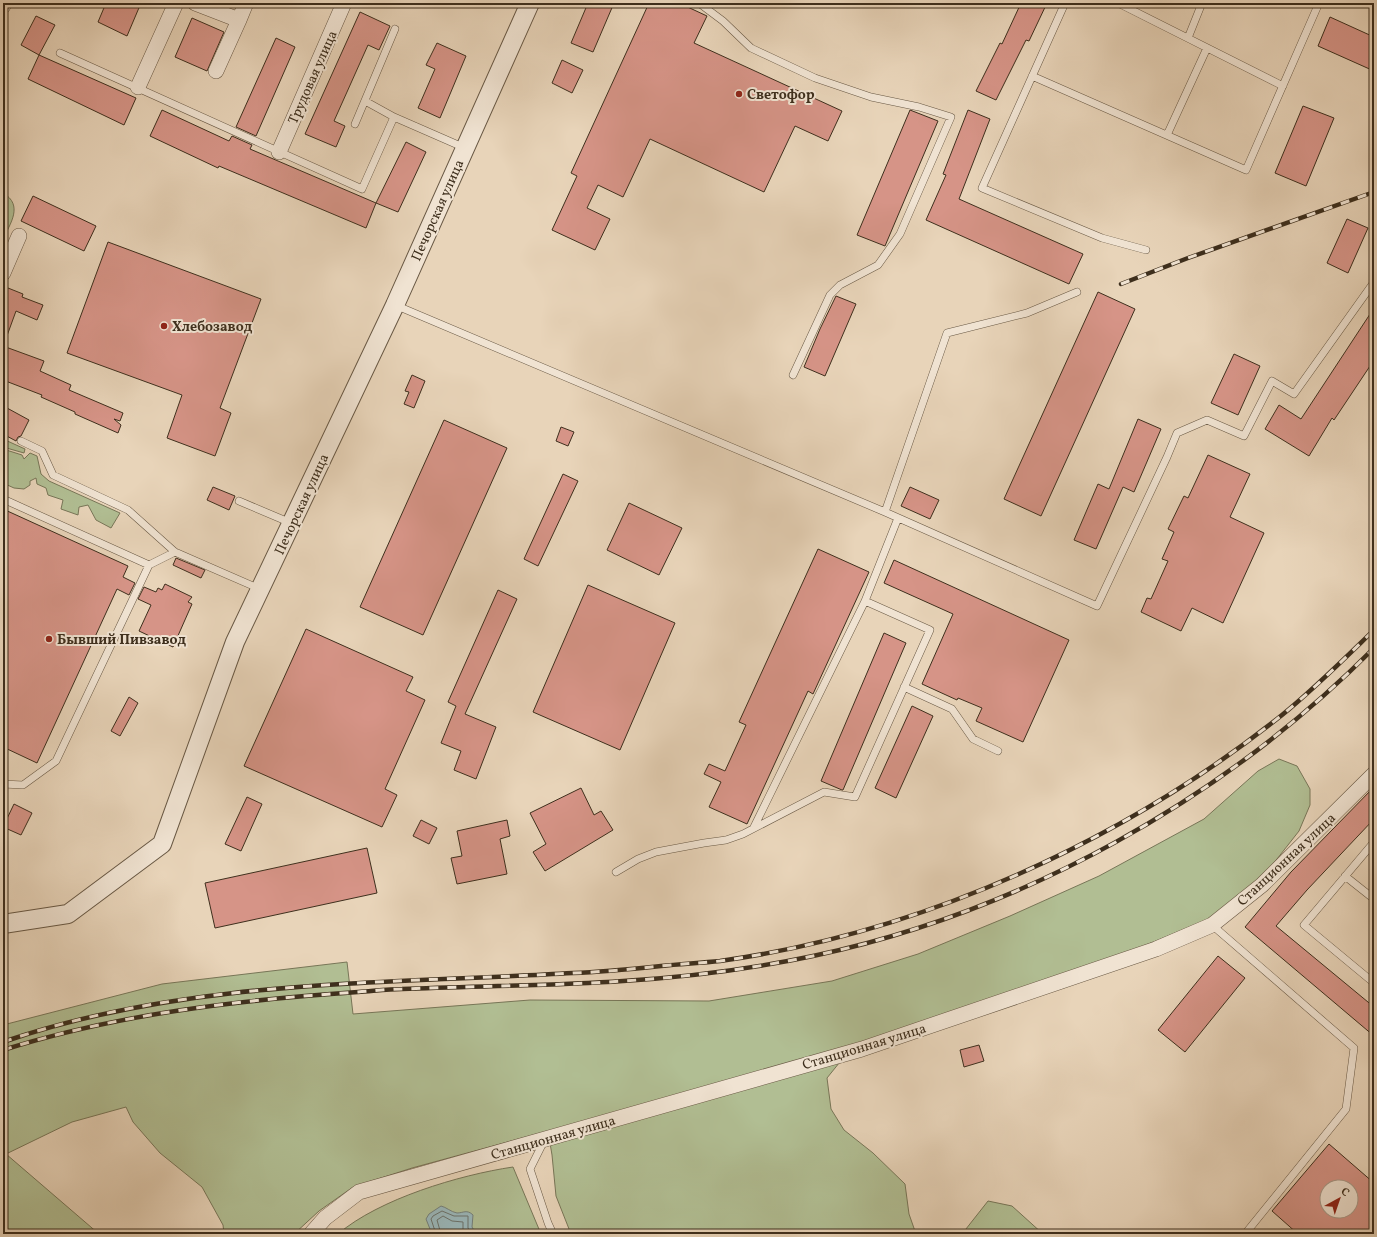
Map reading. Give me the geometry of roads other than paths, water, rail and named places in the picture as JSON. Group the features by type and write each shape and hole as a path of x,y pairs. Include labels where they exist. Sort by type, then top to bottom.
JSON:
{"street":[{"path":"138,87 176,3"},
{"path":"195,3 239,20"},
{"path":"216,71 246,3"},
{"name":"Трудовая улица","path":"279,152 344,3"},
{"name":"Печорская улица","path":"3,924 68,914 162,844 235,642 395,305 530,3"},
{"path":"3,273 19,236"},
{"name":"Станционная улица","path":"311,1234 325,1218 360,1192 862,1049 1156,949 1212,925 1262,885 1374,774"}],"lane":[{"path":"698,3 724,22 751,48 815,78 871,97 919,107 951,117 900,234 878,265 840,285 830,295 793,375"},
{"path":"1065,3 982,188 1102,238 1146,250"},
{"path":"1118,3 1282,86"},
{"path":"1188,38 1202,3"},
{"path":"1032,76 1246,170 1319,3"},
{"path":"355,124 396,29"},
{"path":"1168,135 1207,48"},
{"path":"60,53 362,188 394,117"},
{"path":"365,101 394,117 465,148"},
{"path":"395,305 885,512 1097,606 1177,433 1207,420 1244,436 1272,381 1294,394 1374,282"},
{"path":"885,512 947,333 1027,313 1077,292"},
{"path":"21,440 42,451 53,475 128,510 175,552 260,589"},
{"path":"3,499 149,565"},
{"path":"239,501 291,523"},
{"path":"754,828 866,601 898,518"},
{"path":"3,784 23,785 56,761 149,565 175,552"},
{"path":"616,872 638,859 656,852 726,840 743,834 824,792 855,797 930,630 866,601"},
{"path":"904,687 952,709 973,739 998,751"},
{"path":"1374,842 1304,925 1374,983"},
{"path":"1345,876 1374,899"},
{"path":"1212,925 1354,1048 1346,1109 1245,1234"},
{"path":"546,1139 530,1169 553,1234"}],"water":[{"path":"441,1206 457,1213 471,1213 473,1215 472,1227 475,1234 432,1234 426,1219 429,1214"}],"railway":[{"path":"1121,284 1188,258 1374,192"},
{"path":"3,1042 72,1021 142,1006 213,995 357,983 595,972 720,961 795,948 870,928 944,904 1017,875 1088,841 1156,803 1221,761 1282,715 1374,630"},
{"path":"3,1050 90,1027 179,1010 223,1004 391,989 568,984 671,977 743,969 790,961 891,936 968,911 1043,879 1116,842 1186,800 1252,754 1315,703 1374,648"}],"place":[{"name":"Светофор","path":"739,94"},
{"name":"Хлебозавод","path":"164,326"},
{"name":"Бывший Пивзавод","path":"49,639"}]}
